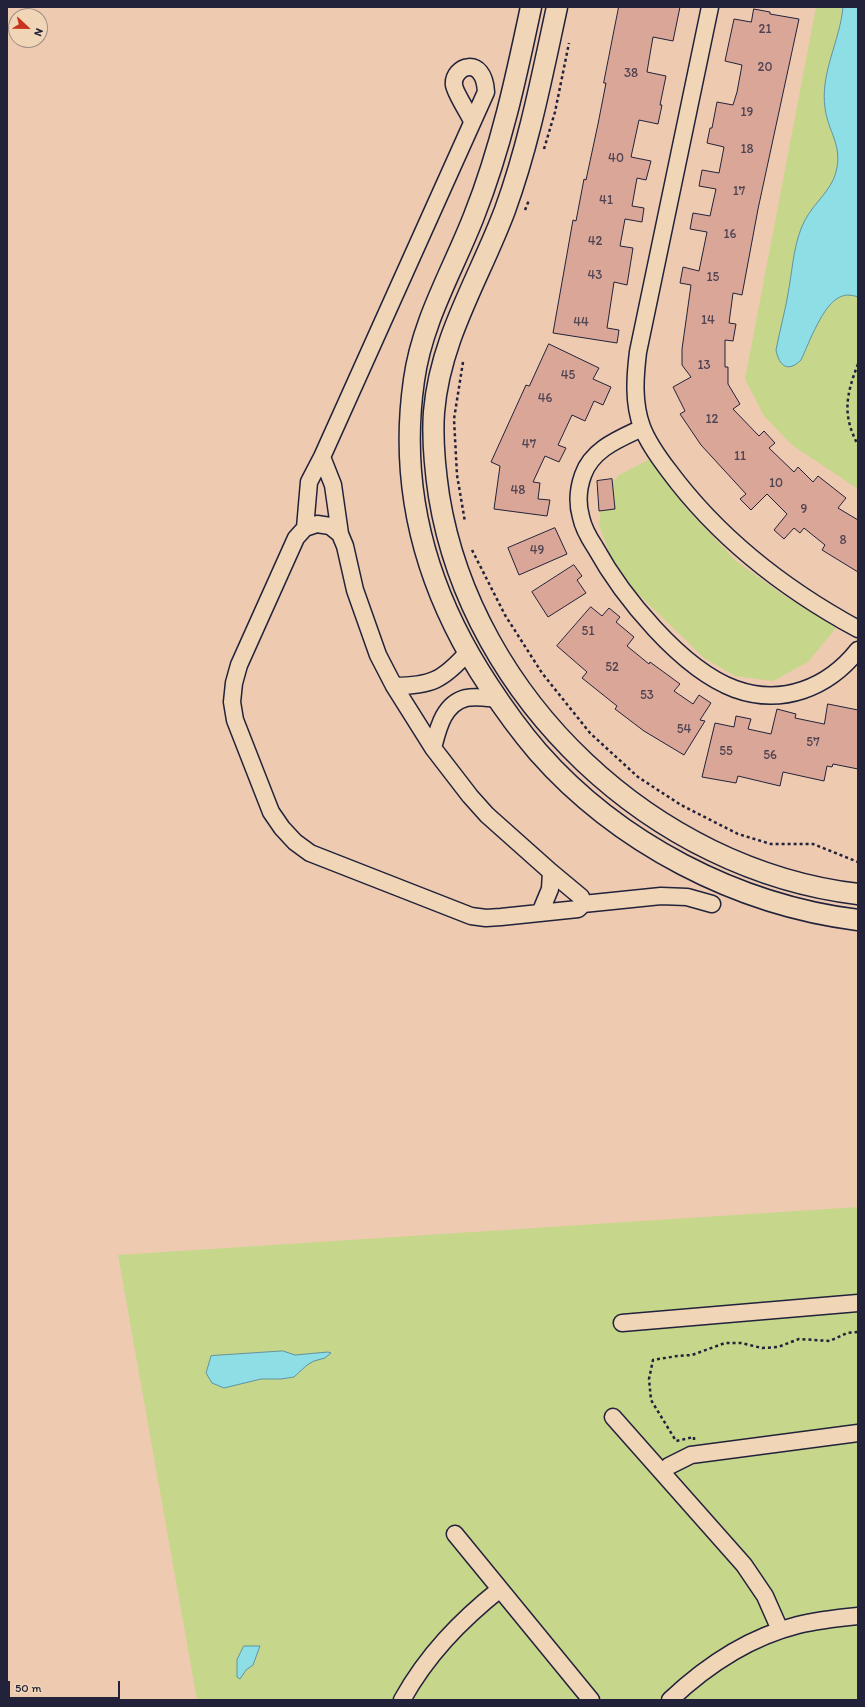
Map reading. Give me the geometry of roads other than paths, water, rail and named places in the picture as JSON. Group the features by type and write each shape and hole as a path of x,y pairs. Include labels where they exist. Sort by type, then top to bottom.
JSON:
{"street":[{"path":"531,7 500,141 474,217 430,317 414,376 410,407 410,466 418,523 434,579 444,606 467,653 497,699 539,753 566,781 595,807 626,830 689,867 750,893 814,912 858,920"},
{"path":"557,7 536,109 516,180 489,247 460,311 448,344 439,377 434,412 434,447 437,482 442,516 462,583 477,615 512,676 534,707 586,764 615,789 646,812 678,832 747,866 821,888 858,894"},
{"path":"710,7 638,352 636,398 642,428 664,464 685,492 704,513 739,546 801,594 858,628"},
{"path":"305,528 309,482 322,458 472,121"},
{"path":"642,428 613,442 600,451 590,462 583,475 579,489 578,504 581,518 602,562 630,601 660,633 684,656 719,681 735,689 770,695 793,693 822,683 836,673 858,650"},
{"path":"322,458 333,485 340,534 345,546 355,590 378,655 394,686 433,748 470,796 487,815 581,897 583,904"},
{"path":"340,534 330,526 317,524 305,528 296,538 239,665 234,683 232,702 235,720 271,812 282,828 295,842 310,853 471,916 486,918 540,913 578,909 583,904 661,896 687,897 712,904"},
{"path":"394,686 417,685 441,677 451,670 467,653"},
{"path":"433,748 440,722 446,712 455,704 465,698 497,699"},
{"path":"540,913 548,894 551,872"},
{"path":"622,1323 858,1303"},
{"path":"613,1417 756,1580 774,1612 780,1630"},
{"path":"662,1472 680,1460 696,1454 858,1433"},
{"path":"455,1534 591,1700"},
{"path":"402,1700 423,1666 439,1646 458,1625 500,1589"},
{"path":"670,1700 707,1669 730,1654 780,1630 819,1620 858,1616"}],"water":[{"path":"843,7 858,7 858,297 844,295 828,307 817,325 801,360 788,367 782,364 779,360 776,350 788,296 798,236 805,220 834,179 838,162 838,154 825,108 824,95 825,82"},
{"path":"283,1351 295,1355 331,1353 325,1358 307,1365 294,1377 281,1379 261,1379 224,1388 212,1383 206,1373 211,1356"},
{"path":"244,1646 260,1646 253,1665 246,1670 240,1679 237,1677 237,1660"}]}
